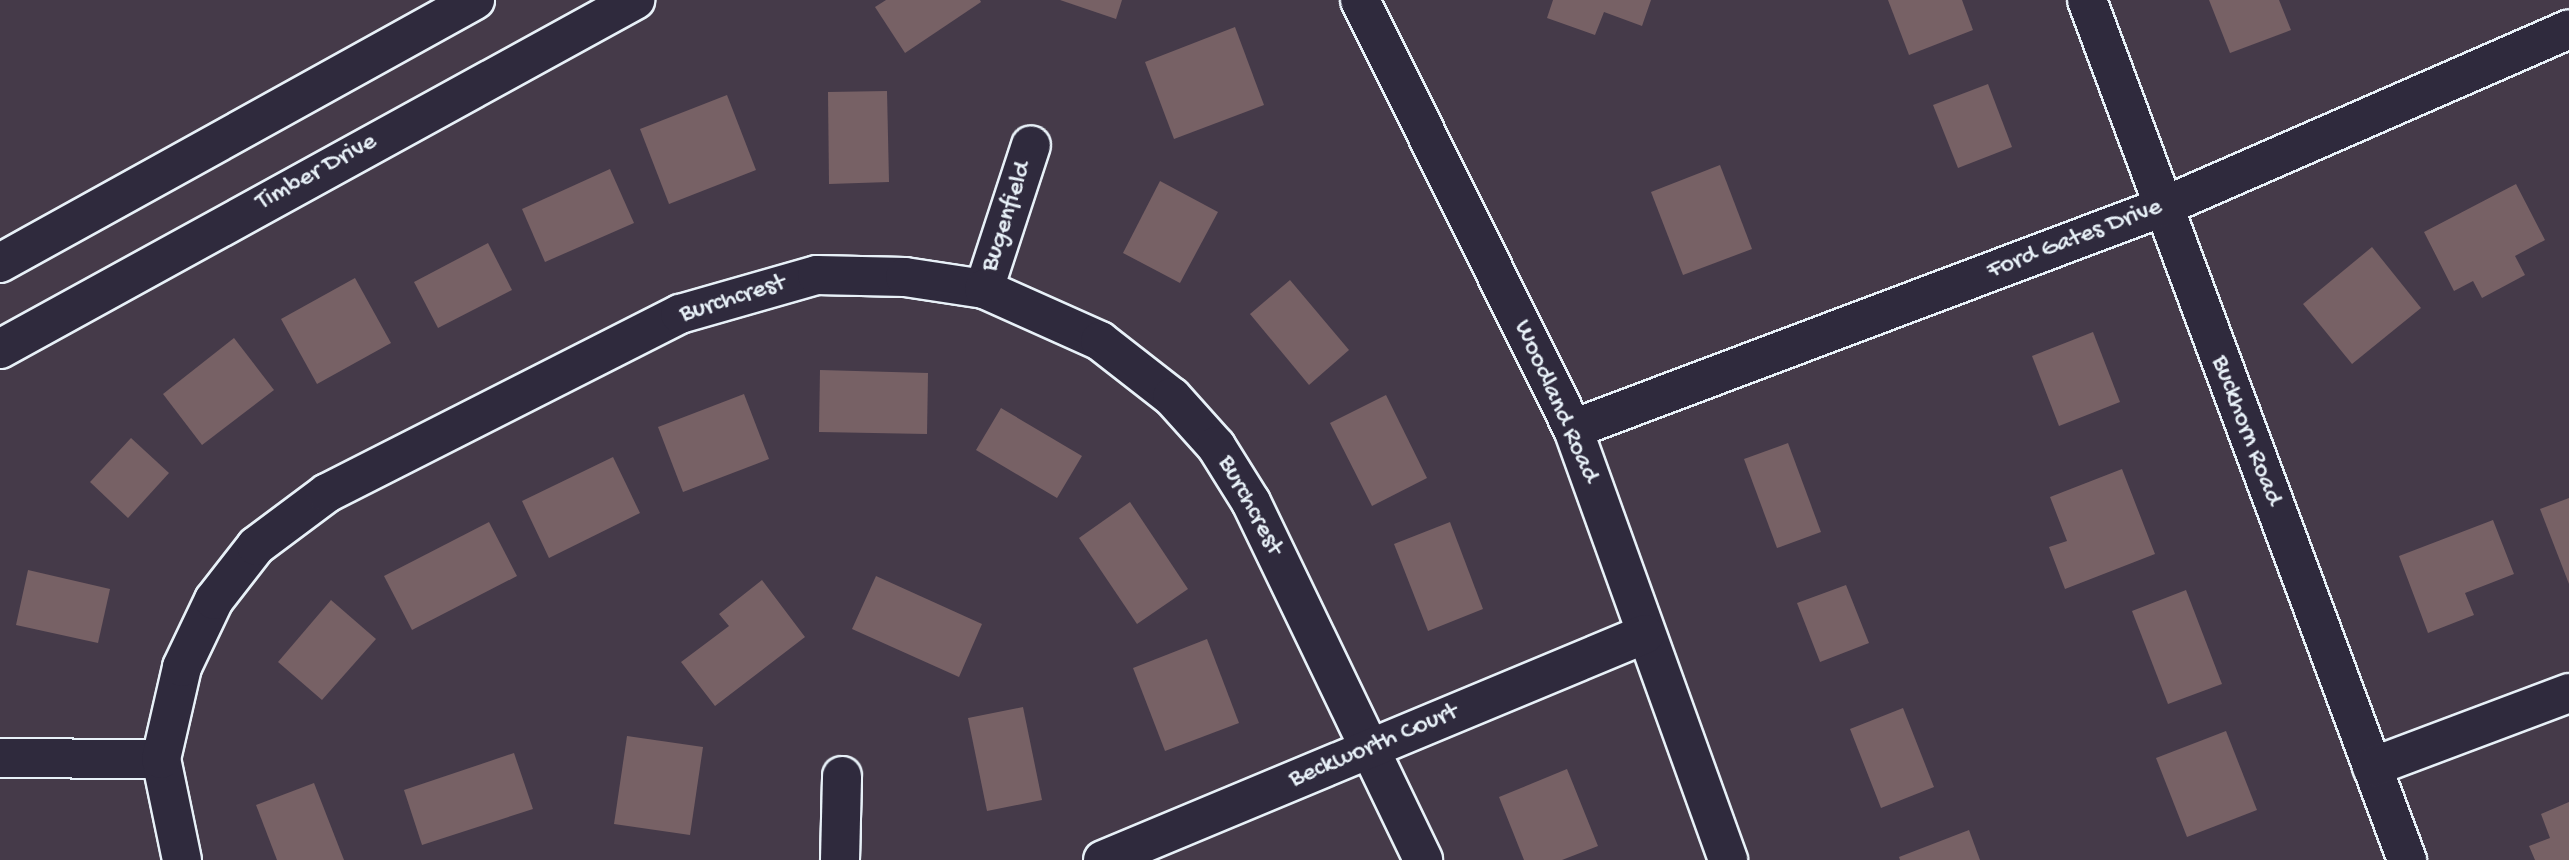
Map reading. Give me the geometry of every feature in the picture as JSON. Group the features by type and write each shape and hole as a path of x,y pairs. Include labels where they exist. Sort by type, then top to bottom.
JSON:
{"street":[{"path":"0,262 475,0"},
{"name":"Timber Drive","path":"0,349 635,0"},
{"name":"Woodland Road","path":"1360,0 1573,429 1728,860"},
{"name":"Buckhorn Road","path":"2087,0 2160,208 2407,860"},
{"name":"Ford Gates Drive","path":"1573,429 2160,208 2569,29"},
{"name":"Bugenfield","path":"984,289 1031,145"},
{"name":"Burchcrest","path":"182,860 162,759 181,667 214,600 256,546 327,493 680,314 750,290 817,275 905,277 984,289 1100,341 1172,397 1216,446 1251,502 1423,860"},
{"name":"Beckworth Court","path":"1102,860 1645,634"},
{"path":"2372,767 2569,693"},
{"path":"0,758 162,759"},
{"path":"839,860 842,776"}],"building":[{"path":"886,0 981,2 905,53 875,7"},
{"path":"1060,0 1122,0 1116,19"},
{"path":"1553,0 1651,0 1642,26 1604,12 1595,35 1547,18"},
{"path":"1888,0 1962,0 1973,30 1909,55"},
{"path":"2209,0 2279,0 2291,30 2230,53"},
{"path":"1235,27 1264,105 1174,139 1145,62"},
{"path":"1988,84 2012,147 1958,168 1933,105"},
{"path":"887,91 889,182 829,184 828,92"},
{"path":"727,95 756,170 669,204 640,129"},
{"path":"1720,165 1752,249 1683,275 1651,192"},
{"path":"610,169 634,223 545,262 522,209"},
{"path":"1160,181 1218,212 1180,283 1123,253"},
{"path":"2516,184 2545,240 2515,256 2525,275 2482,298 2473,281 2454,291 2424,232"},
{"path":"488,243 512,290 438,328 414,282"},
{"path":"2372,247 2421,308 2352,364 2303,304"},
{"path":"355,278 391,343 317,384 281,319"},
{"path":"1290,280 1349,350 1309,385 1250,314"},
{"path":"2093,332 2120,402 2059,426 2032,356"},
{"path":"234,338 274,390 202,445 163,394"},
{"path":"820,370 928,373 927,434 819,432"},
{"path":"744,394 769,459 683,492 658,427"},
{"path":"1386,395 1427,478 1372,506 1330,423"},
{"path":"1001,408 1082,456 1057,498 976,450"},
{"path":"131,438 169,473 128,518 90,482"},
{"path":"1788,443 1821,532 1777,548 1744,459"},
{"path":"613,457 640,513 549,558 522,501"},
{"path":"2122,469 2155,554 2065,589 2049,547 2067,541 2050,497"},
{"path":"2569,498 2569,584 2540,509"},
{"path":"1130,502 1188,589 1137,624 1079,538"},
{"path":"2493,520 2514,574 2465,593 2474,615 2428,633 2399,556"},
{"path":"489,522 517,576 412,630 384,576"},
{"path":"1450,522 1483,609 1428,631 1394,544"},
{"path":"28,570 110,589 98,643 16,625"},
{"path":"876,576 982,624 959,677 852,629"},
{"path":"762,580 805,637 715,706 681,662 729,626 719,614"},
{"path":"1846,585 1869,643 1820,662 1797,603"},
{"path":"2186,590 2222,684 2168,704 2132,611"},
{"path":"331,600 376,639 322,700 278,662"},
{"path":"1207,639 1239,723 1165,751 1133,668"},
{"path":"1023,707 1042,800 987,811 968,718"},
{"path":"1903,708 1934,787 1881,808 1850,729"},
{"path":"2226,731 2257,810 2187,837 2156,758"},
{"path":"627,736 703,747 690,835 614,824"},
{"path":"514,753 533,809 422,845 404,790"},
{"path":"1567,769 1598,846 1562,860 1524,860 1499,797"},
{"path":"314,783 344,860 277,860 256,805"},
{"path":"2569,802 2569,860 2535,860 2529,846 2550,838 2541,814"},
{"path":"1969,830 1980,860 1900,860 1899,857"}]}
